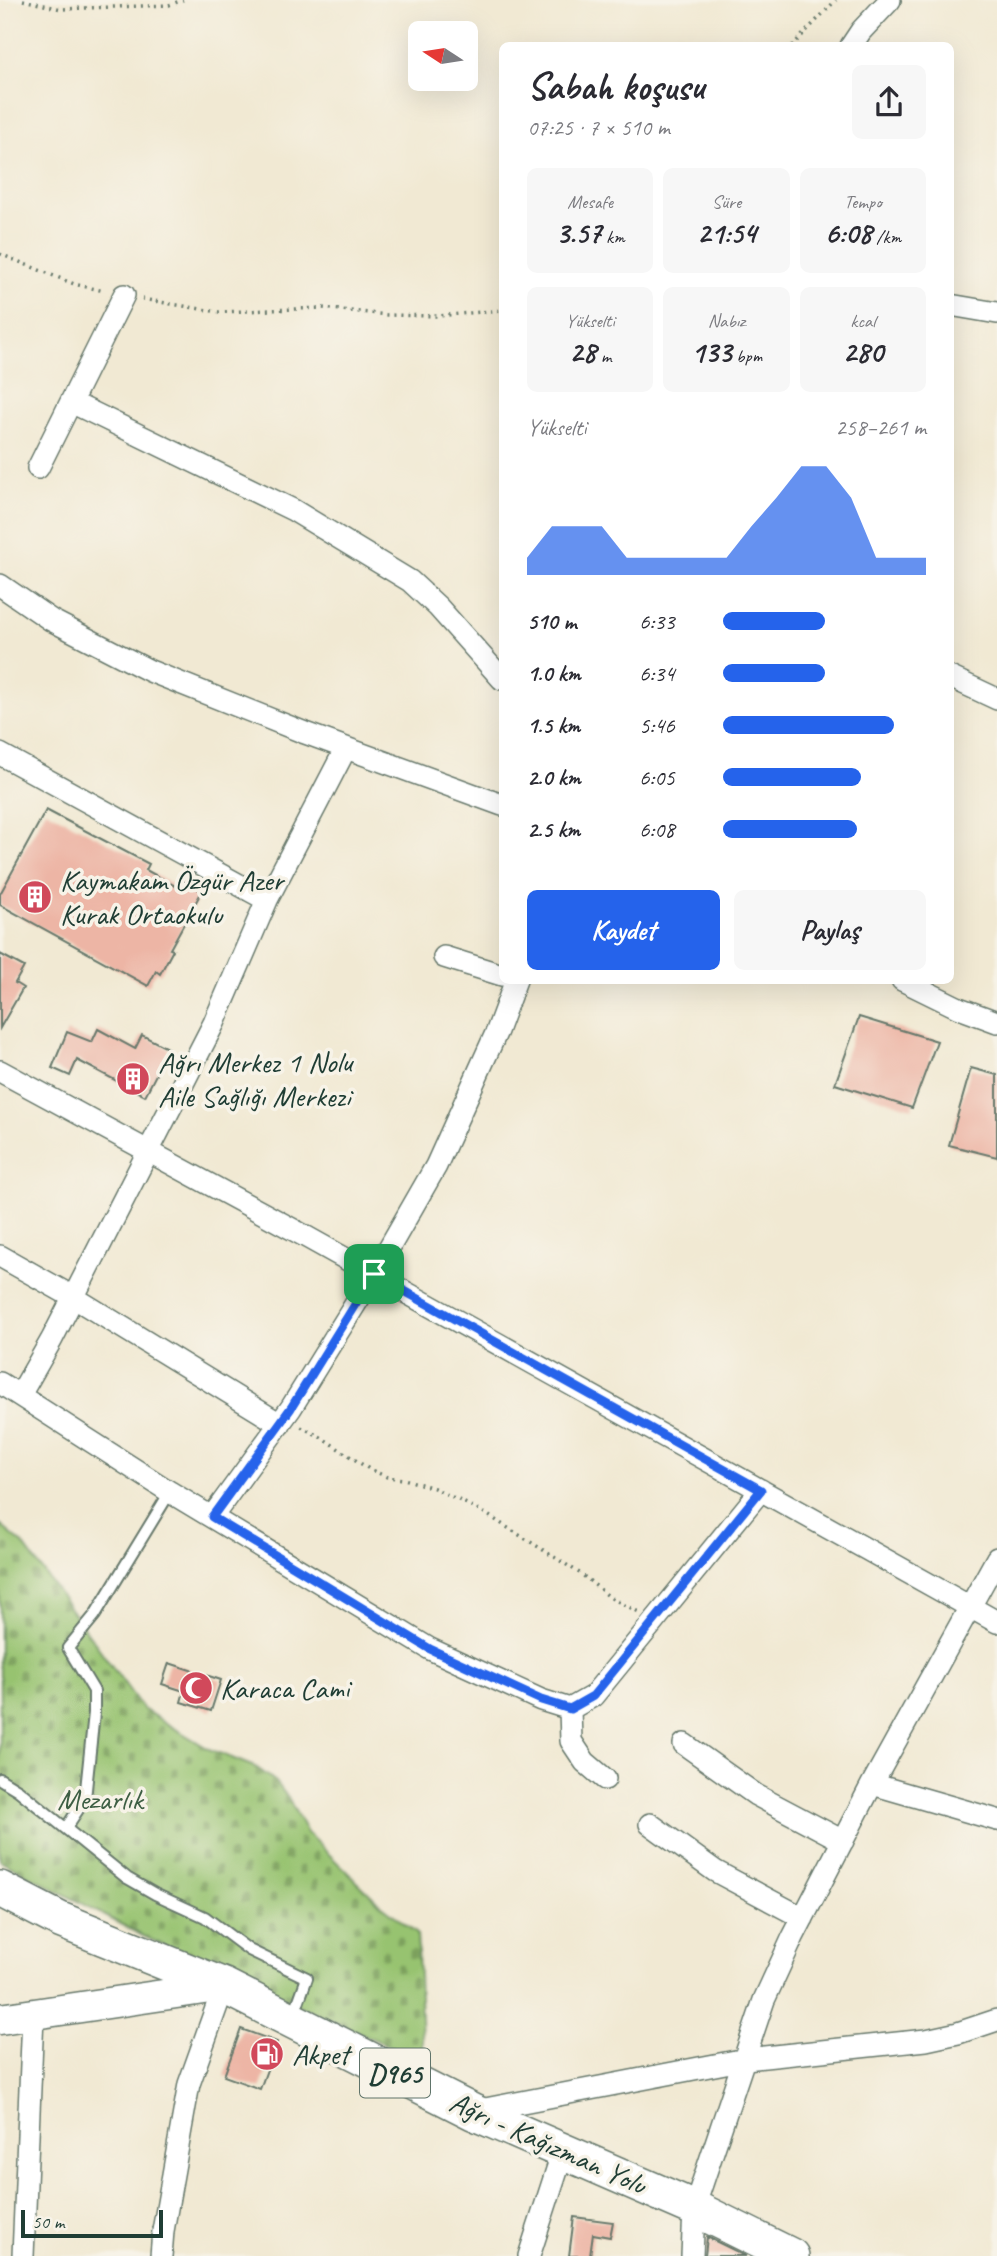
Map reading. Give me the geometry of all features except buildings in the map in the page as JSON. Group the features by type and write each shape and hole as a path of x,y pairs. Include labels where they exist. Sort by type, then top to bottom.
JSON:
{"main road":[{"name":"Ağrı - Kağızman Yolu","path":"0,1889 60,1920 224,1986 473,2112 694,2208 791,2256"}],"street":[{"path":"854,42 890,0"},
{"path":"38,468 124,295"},
{"path":"954,306 997,313"},
{"path":"71,402 293,510 410,581 438,607 499,676"},
{"path":"0,585 51,621 150,671 499,805"},
{"path":"954,679 997,699"},
{"path":"20,1395 52,1339 214,1023 267,900 346,748"},
{"path":"0,754 267,900"},
{"path":"444,957 499,974"},
{"path":"212,1517 282,1421 374,1274 436,1167 497,1031 515,984"},
{"path":"910,984 997,1022"},
{"path":"0,1071 374,1274 997,1622"},
{"path":"0,1256 282,1421"},
{"path":"0,1383 170,1492 430,1649 541,1700 570,1709 593,1696 761,1490"},
{"path":"692,2256 694,2208 765,2000 803,1918 872,1784 997,1558"},
{"path":"570,1709 571,1741 585,1762 605,1779"},
{"path":"684,1744 756,1795 843,1842"},
{"path":"872,1784 997,1820"},
{"path":"650,1824 715,1871 803,1918"},
{"path":"0,2019 224,1986 189,2084 161,2256"},
{"path":"23,2256 33,2016"},
{"path":"473,2112 746,2059 926,2040 997,2020"},
{"path":"529,2256 563,2151"}],"lane":[{"path":"66,1828 85,1799 94,1713 94,1691 68,1648 95,1615 170,1492"},
{"path":"0,1779 127,1878 205,1917 249,1950 307,1978 291,2020"}],"path":[{"path":"23,0 61,9 169,5 183,0"},
{"path":"796,42 836,0"},
{"path":"0,254 75,284 219,312 322,308 387,315 438,316 499,310"},
{"path":"282,1421 321,1437 369,1469 387,1477 434,1488 483,1511 581,1574 611,1598 654,1620"}],"green space":[{"name":"Mezarlık","path":"0,1525 23,1544 143,1709 209,1749 257,1768 276,1782 307,1833 381,1905 417,1933 423,2061 143,1936 0,1860"}],"place":[{"name":"Kaymakam Özgür Azer Kurak Ortaokulu","path":"35,897"},
{"name":"Ağrı Merkez 1 Nolu Aile Sağlığı Merkezi","path":"133,1079"},
{"name":"Karaca Cami","path":"196,1688"},
{"name":"Akpet","path":"267,2054"}],"route":[{"path":"374,1274 761,1490 593,1696 570,1709 541,1700 430,1649 212,1517 291,1408 374,1274"}]}
